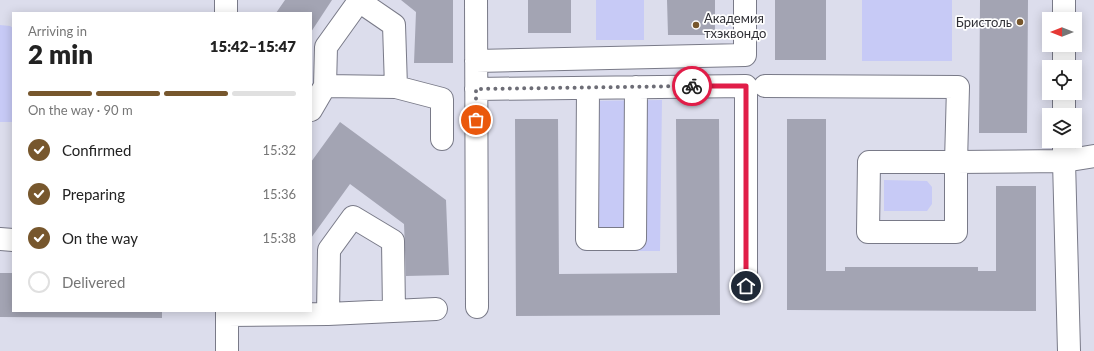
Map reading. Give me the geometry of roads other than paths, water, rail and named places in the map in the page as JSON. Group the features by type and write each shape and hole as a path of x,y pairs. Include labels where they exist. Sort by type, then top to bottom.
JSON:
{"street":[{"path":"226,0 226,12"},
{"path":"476,0 476,308"},
{"path":"476,61 745,55 745,0"},
{"path":"1064,0 1064,12"},
{"path":"312,108 325,86 326,47 359,1 394,25 396,87"},
{"path":"325,86 396,87 442,99 442,139"},
{"path":"476,89 746,86 746,286"},
{"path":"765,86 958,87 956,162 956,232 868,232 869,162 956,162 1064,151 1094,156"},
{"path":"588,88 587,239 635,239 636,87"},
{"path":"1064,151 1069,351"},
{"path":"328,314 329,250 353,217 392,241 394,311"},
{"path":"0,239 12,240"},
{"path":"226,351 227,313 328,314 436,309"}],"place":[{"name":"Бристоль","path":"1020,22"},
{"name":"Академия тхэквондо","path":"696,25"}]}
